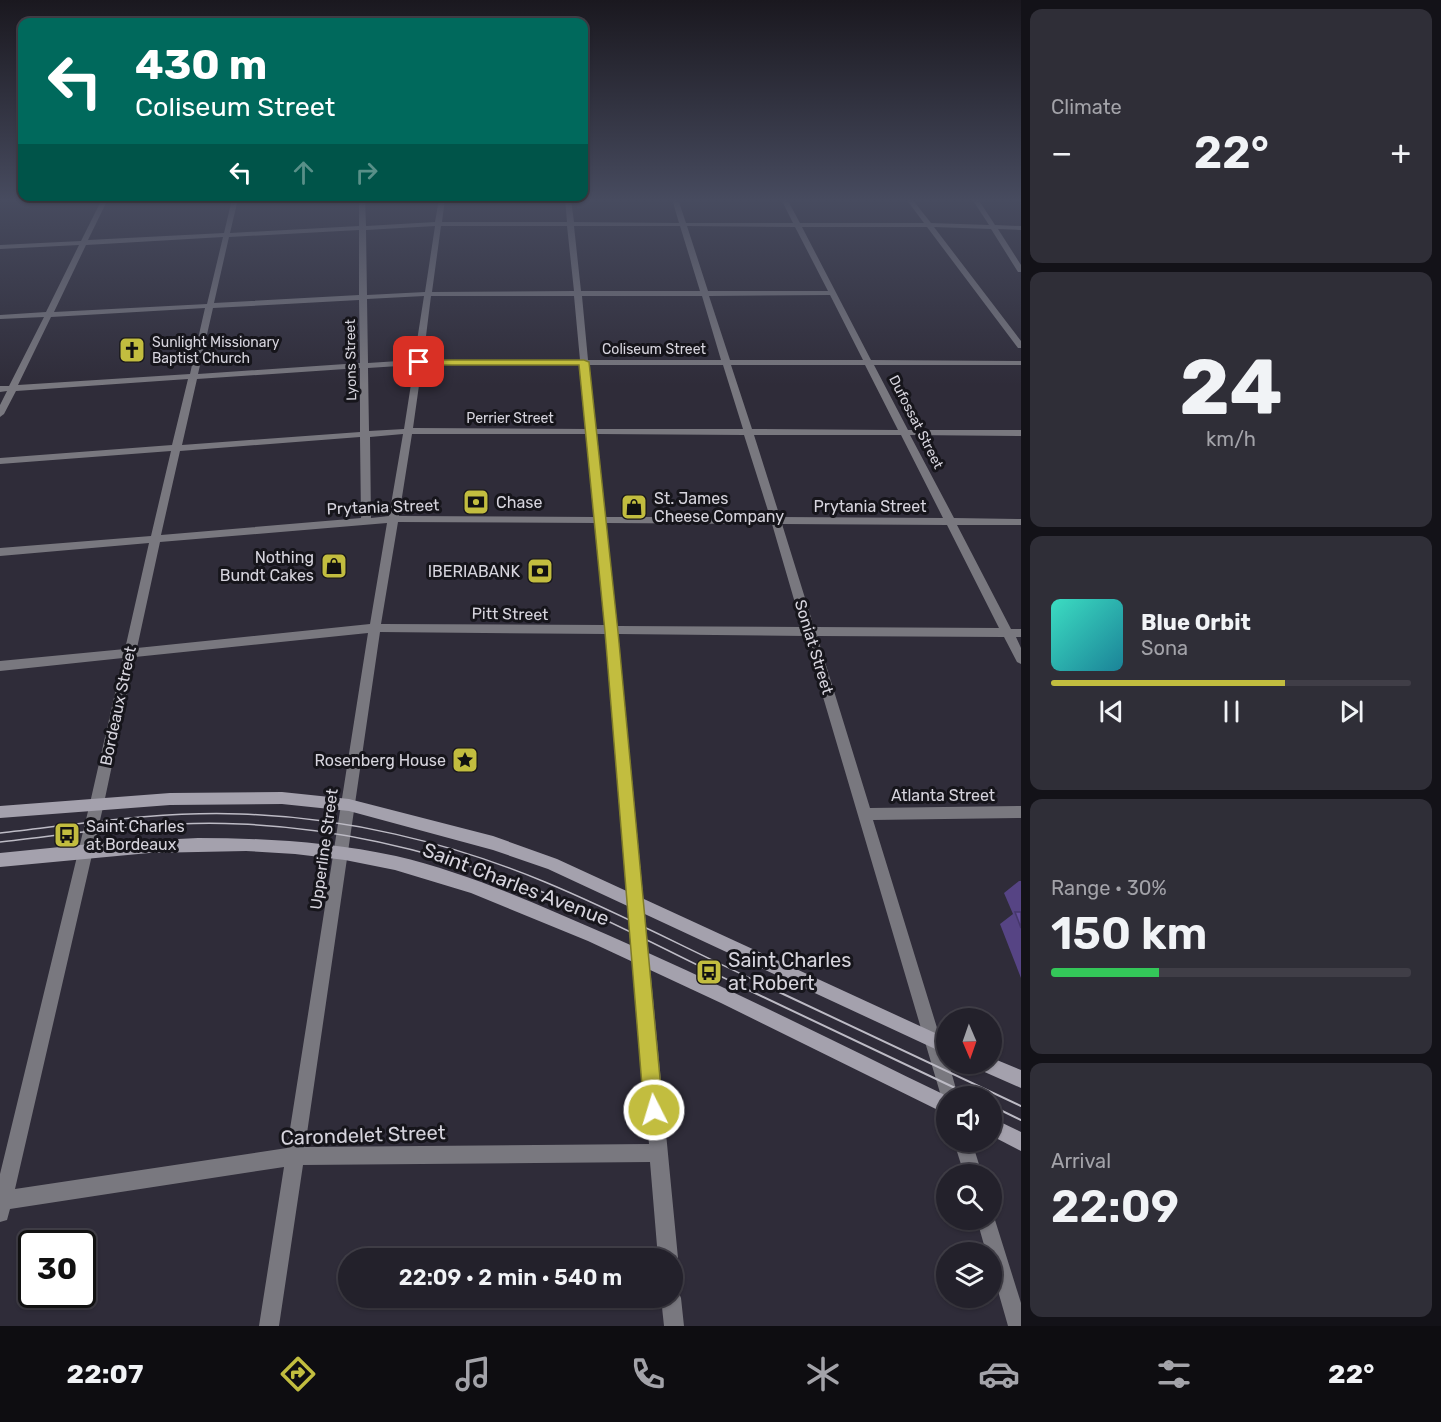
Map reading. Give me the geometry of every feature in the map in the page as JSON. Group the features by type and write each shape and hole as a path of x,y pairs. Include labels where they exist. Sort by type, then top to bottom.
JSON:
{"main road":[{"name":"Saint Charles Avenue","path":"0,812 170,799 282,798 349,805 493,843 552,864 936,1040"},
{"name":"Saint Charles Avenue","path":"0,860 154,844 218,842 342,854 396,863 536,911 639,956 936,1100"},
{"path":"1002,1071 1021,1079"},
{"path":"1002,1132 1021,1142"}],"street":[{"path":"0,414 75,261"},
{"name":"Bordeaux Street","path":"1,1205 97,803 220,261"},
{"name":"Lyons Street","path":"363,261 366,521"},
{"name":"Upperline Street","path":"269,1326 297,1156 375,628 419,362 432,261"},
{"path":"574,261 612,632 634,901 667,1248"},
{"name":"Soniat Street","path":"694,261 865,814 936,1030"},
{"name":"Dufossat Street","path":"816,261 1021,659"},
{"path":"956,261 1021,346"},
{"path":"0,317 427,294 833,293"},
{"name":"Coliseum Street","path":"0,390 419,362 1021,363"},
{"name":"Perrier Street","path":"0,461 408,431 1021,433"},
{"name":"Prytania Street","path":"0,552 394,519 1021,522"},
{"name":"Pitt Street","path":"0,666 375,628 612,632 1021,633"},
{"name":"Atlanta Street","path":"865,814 1021,813"},
{"name":"Carondelet Street","path":"1,1205 297,1156 658,1154"},
{"path":"989,1230 1018,1326"},
{"path":"672,1308 674,1326"}],"building":[{"path":"1015,912 1021,912 1021,928"}],"tram line":[{"path":"0,833 180,814 279,816 356,826 471,855 545,882 767,986"},
{"path":"0,842 120,828 210,823 278,827 355,837 467,865 540,891 741,986"},
{"path":"738,985 951,1086"},
{"path":"764,985 1021,1106"},
{"path":"1002,1111 1021,1120"}],"place":[{"name":"Sunlight Missionary Baptist Church","path":"132,350"},
{"name":"Chase","path":"476,502"},
{"name":"St. James Cheese Company","path":"634,507"},
{"name":"Nothing Bundt Cakes","path":"334,566"},
{"name":"IBERIABANK","path":"540,571"},
{"name":"Rosenberg House","path":"465,760"},
{"name":"Saint Charles at Bordeaux","path":"67,835"},
{"name":"Saint Charles at Robert","path":"709,972"}],"route":[{"path":"419,362 584,362 612,632 654,1110"}]}
